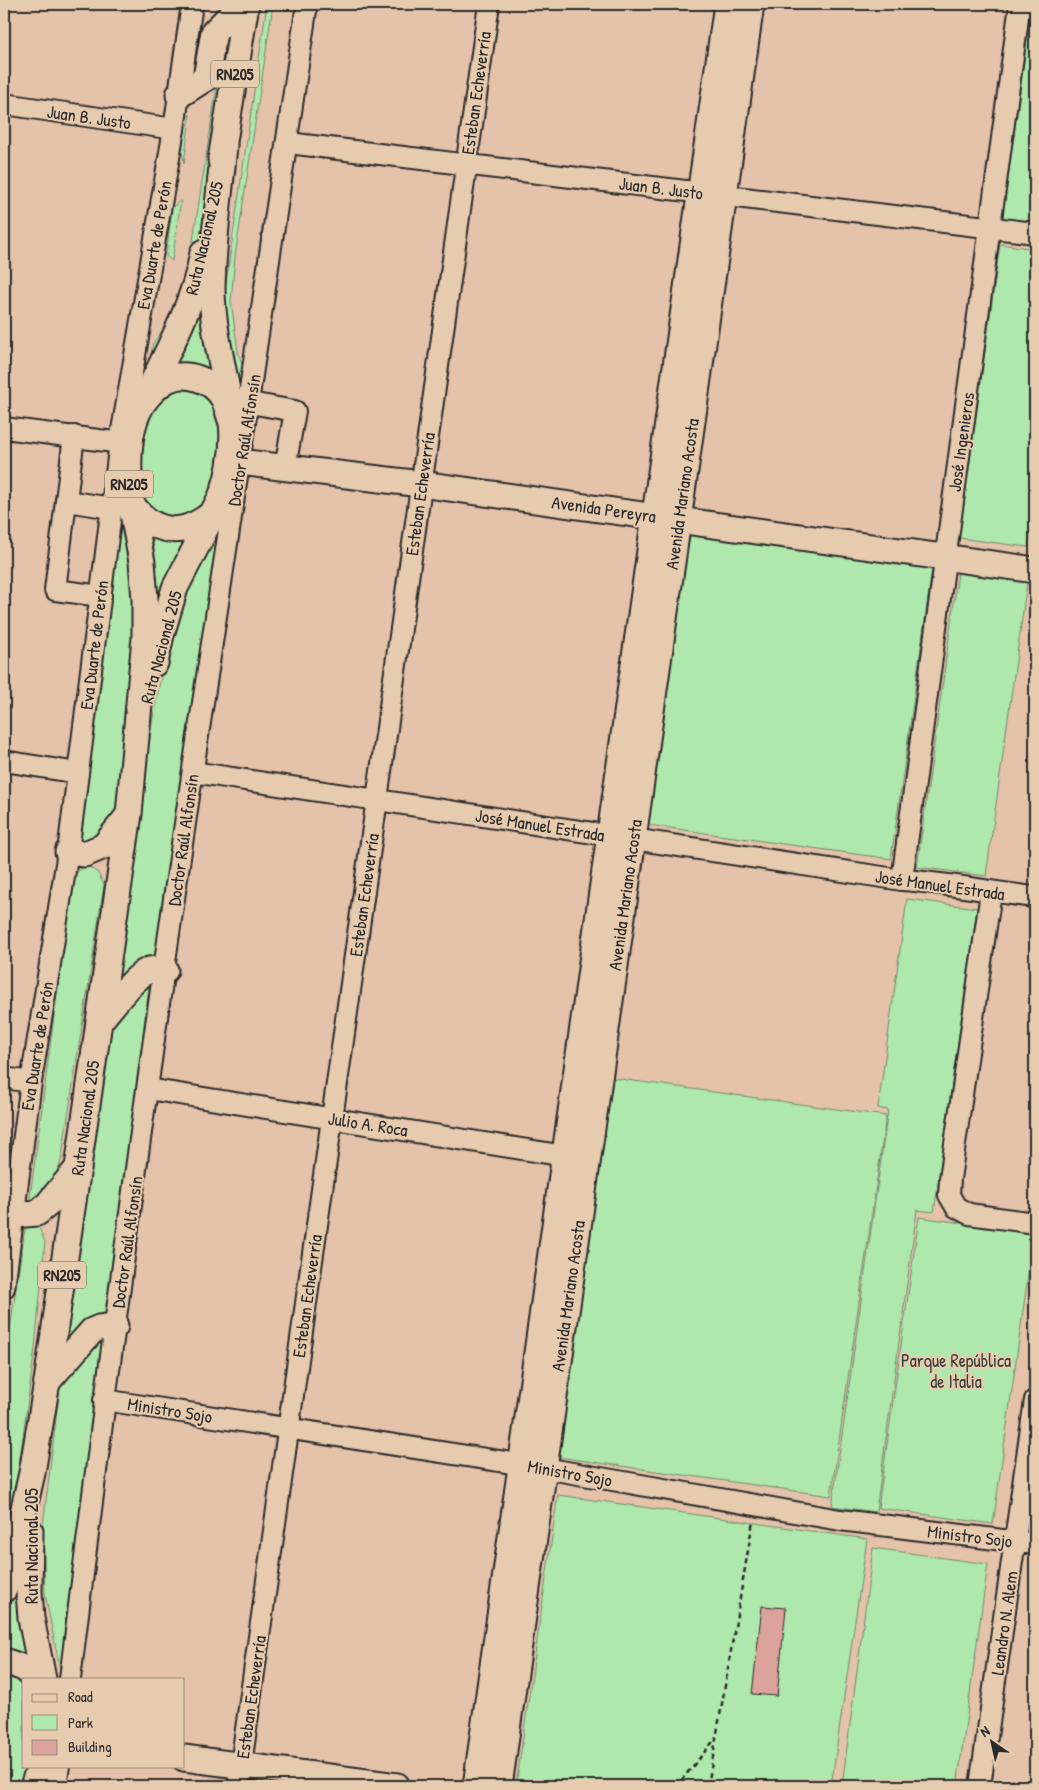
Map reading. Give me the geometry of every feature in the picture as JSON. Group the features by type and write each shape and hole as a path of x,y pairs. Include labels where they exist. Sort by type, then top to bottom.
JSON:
{"main road":[{"path":"179,95 206,78 214,32 242,4"},
{"name":"Ruta Nacional 205","path":"4,1589 32,1473 47,1382 129,814 145,637 145,599 142,562 121,505 128,470 125,443 132,432 139,410 173,342 200,271 224,145 246,4"},
{"name":"Avenida Mariano Acosta","path":"712,194 727,4"},
{"name":"Avenida Mariano Acosta","path":"499,1786 533,1466 666,518 712,194 751,4"},
{"name":"Ruta Nacional 205","path":"134,763 161,635 176,588 216,508 236,462 232,423 214,324 212,289 224,145"},
{"name":"Ruta Nacional 205","path":"139,410 157,387 169,379 192,377 212,386 223,398 232,423"},
{"name":"Avenida Pereyra","path":"236,462 421,484 1035,570"},
{"name":"RN205","path":"121,505 156,526 168,530 194,526 216,508"},
{"path":"68,852 85,854 104,846 129,814"},
{"path":"99,1022 123,993 142,975 151,969 165,970"},
{"path":"14,1215 37,1213 48,1204 78,1168"},
{"path":"47,1382 92,1331 115,1326"},
{"name":"Avenida Mariano Acosta","path":"476,1786 533,1466"},
{"name":"Ruta Nacional 205","path":"32,1473 28,1592 43,1678"},
{"path":"4,1662 24,1668 35,1678"},
{"path":"185,1758 240,1776 397,1786"},
{"path":"33,1786 51,1771"}],"street":[{"name":"Eva Duarte de Perón","path":"125,443 192,4"},
{"name":"Doctor Raúl Alfonsín","path":"70,1678 104,1400 236,462 250,403 307,4"},
{"name":"Esteban Echeverría","path":"240,1776 489,4"},
{"name":"José Ingenieros","path":"902,880 1020,4"},
{"name":"Juan B. Justo","path":"4,104 174,129"},
{"name":"Juan B. Justo","path":"288,143 1035,233"},
{"path":"250,403 295,411 285,468"},
{"path":"4,428 125,443"},
{"path":"74,436 55,590 101,596"},
{"path":"66,501 121,505"},
{"name":"Eva Duarte de Perón","path":"4,1288 31,1082 68,852 101,596 121,505"},
{"path":"4,762 78,773"},
{"name":"José Manuel Estrada","path":"193,772 902,880 939,882 991,892 1035,897"},
{"path":"991,892 949,1195 956,1207 969,1214 1035,1223"},
{"path":"4,1078 31,1082"},
{"name":"Julio A. Roca","path":"148,1089 576,1157"},
{"name":"Ministro Sojo","path":"104,1400 533,1466 840,1520 1035,1544"},
{"name":"Leandro N. Alem","path":"980,1786 1035,1400"}],"path":[{"path":"708,1786 756,1505"},
{"path":"674,1786 680,1782 716,1738"}],"green space":[{"path":"267,4 273,4 235,257 231,301 238,352 246,377 241,411 225,316 225,289"},
{"path":"1032,4 1035,4 1035,226 1002,222"},
{"path":"233,25 197,255 146,382 153,343 166,326 181,292 192,247 225,34"},
{"path":"190,115 184,164 182,150 186,117"},
{"path":"181,200 172,261 166,256 172,208"},
{"path":"1000,244 1035,249 1035,499 1028,547 959,538"},
{"path":"205,266 219,384 168,373"},
{"path":"176,385 214,396 225,448 204,510 174,522 140,503 138,435 145,413"},
{"path":"122,478 141,607 119,804 102,833 77,849"},
{"path":"228,501 160,962 112,995 153,717 166,652 181,603"},
{"path":"145,526 193,531 154,646"},
{"path":"689,535 932,569 891,859 648,825"},
{"path":"958,573 1027,582 986,876 917,867"},
{"path":"88,866 98,873 104,885 61,1161 52,1186 29,1205 71,888 76,874"},
{"path":"907,899 977,908 934,1212 917,1210 876,1512 832,1506 888,1110 878,1108"},
{"path":"150,978 107,1315 59,1356 104,1030"},
{"path":"613,1078 886,1116 831,1496 558,1457"},
{"name":"Parque República de Italia","path":"919,1217 1034,1233 993,1524 878,1508"},
{"path":"33,1223 39,1228 45,1242 35,1348 10,1531 4,1560 4,1369 24,1235 26,1227"},
{"path":"108,1334 62,1678 45,1594 43,1525 62,1370"},
{"path":"558,1495 867,1539 831,1786 516,1786"},
{"path":"873,1548 988,1564 957,1786 842,1786"},
{"path":"15,1570 37,1671 4,1654 4,1604"},
{"path":"4,1669 22,1678 22,1768 34,1768 28,1786 4,1786"}],"building":[{"path":"762,1606 786,1608 777,1696 752,1694"}]}
